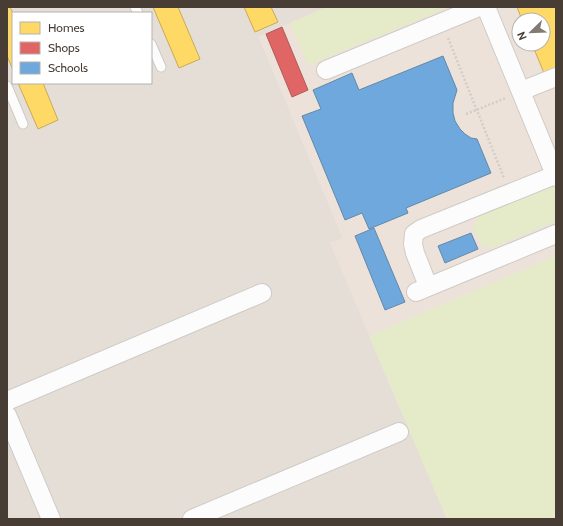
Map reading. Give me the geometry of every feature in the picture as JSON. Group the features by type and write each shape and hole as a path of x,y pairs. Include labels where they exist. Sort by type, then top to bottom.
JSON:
{"street":[{"path":"326,70 479,7"},
{"path":"486,7 556,176 421,229 414,234 413,244 422,289 556,234"},
{"path":"521,91 556,77"},
{"path":"7,401 262,293"},
{"path":"7,415 51,519"},
{"path":"192,519 399,432"}],"lane":[{"path":"152,46 161,68"},
{"path":"7,86 23,124"}],"path":[{"path":"442,22 510,193"},
{"path":"466,114 521,91"}],"shaded area":[{"path":"7,7 327,7 259,37 343,238 331,244 447,519 7,519"},
{"path":"327,7 556,7 556,519 447,519 330,243 343,238 259,37"}],"green space":[{"path":"327,7 449,7 308,65 290,23"},
{"path":"554,185 556,189 556,221 491,248 481,245 473,226 479,216"},
{"path":"556,256 556,519 447,519 369,336"}],"building: Homes":[{"path":"7,7 10,7 12,12 12,68 7,56"},
{"path":"153,7 178,7 200,59 179,68"},
{"path":"244,7 271,7 278,22 255,32"},
{"path":"517,7 556,7 556,68 544,73 535,52 551,52 551,12 519,12"},
{"path":"18,84 43,84 58,120 38,129"}],"building: Shops":[{"path":"282,27 308,90 292,97 266,34"}],"building: Schools":[{"path":"443,56 457,90 453,103 455,121 465,134 471,138 477,139 491,173 406,208 408,213 369,229 362,213 345,220 302,116 321,109 313,90 352,73 359,90"},
{"path":"374,228 405,302 385,310 355,236"},
{"path":"471,233 478,249 445,263 438,246"}]}
